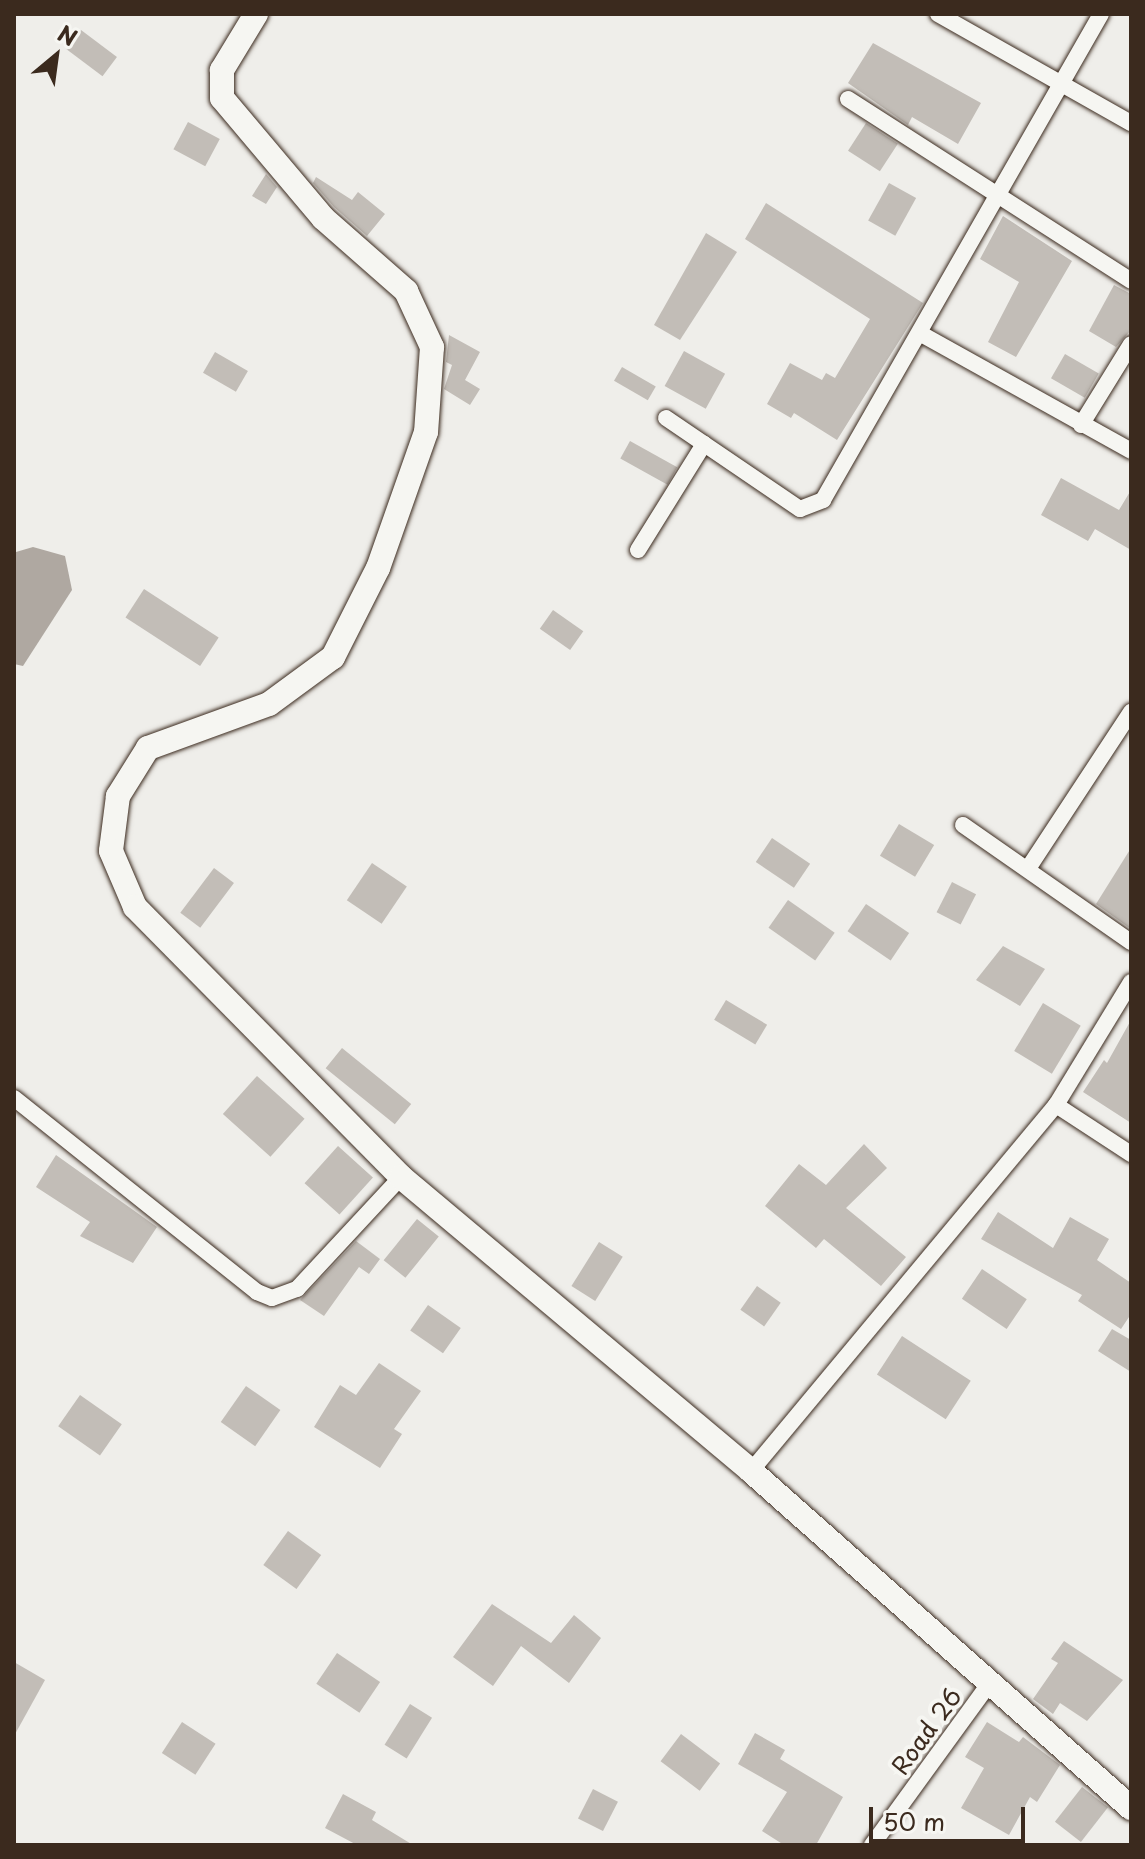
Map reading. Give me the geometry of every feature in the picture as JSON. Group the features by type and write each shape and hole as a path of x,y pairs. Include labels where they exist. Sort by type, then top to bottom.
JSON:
{"main road":[{"path":"256,14 222,70 222,98 323,218 406,291 432,347 426,432 378,568 333,657 269,704 148,748 118,796 111,851 135,907 401,1177 751,1471 1131,1808"}],"street":[{"path":"938,14 1131,123"},
{"path":"666,418 800,509 813,507 823,500 1001,195 1101,14"},
{"path":"848,99 1131,281"},
{"path":"921,334 1131,451"},
{"path":"1081,425 1131,344"},
{"path":"638,550 704,444"},
{"path":"1029,867 1131,712"},
{"path":"963,825 1029,867 1131,942"},
{"path":"751,1471 1056,1105 1131,982"},
{"path":"14,1098 257,1292 272,1298 297,1289 401,1177"},
{"path":"1056,1105 1131,1154"},
{"name":"Road 26","path":"872,1845 989,1684"}],"shaded area":[{"path":"33,547 65,556 72,590 23,666 14,664 14,560 16,552"}],"building":[{"path":"81,30 117,57 102,76 67,49"},
{"path":"873,43 981,103 958,144 912,117 908,125 848,83"},
{"path":"188,122 220,139 205,166 173,149"},
{"path":"866,123 898,144 880,171 848,151"},
{"path":"266,174 277,187 266,204 252,196"},
{"path":"316,177 352,200 358,192 385,214 367,236 334,207 313,183"},
{"path":"889,183 916,198 895,236 868,221"},
{"path":"766,203 923,303 837,440 794,413 791,418 767,404 790,363 822,380 826,373 835,378 870,319 745,239"},
{"path":"1003,216 1072,261 1016,357 988,342 1019,282 980,259"},
{"path":"706,233 737,252 680,340 654,325"},
{"path":"1114,285 1131,294 1131,330 1116,347 1089,331"},
{"path":"449,335 480,352 465,380 480,389 470,405 444,389 452,365 446,362"},
{"path":"684,351 725,374 706,409 665,386"},
{"path":"215,352 248,371 236,392 203,373"},
{"path":"1065,354 1099,374 1085,398 1051,378"},
{"path":"622,367 656,386 648,400 614,381"},
{"path":"630,441 677,467 668,485 620,458"},
{"path":"1061,478 1119,510 1131,490 1131,550 1095,529 1088,541 1041,515"},
{"path":"144,589 219,637 200,666 125,618"},
{"path":"553,610 583,631 570,650 540,629"},
{"path":"899,824 934,845 915,877 880,856"},
{"path":"772,838 810,864 794,888 756,862"},
{"path":"1131,848 1131,929 1096,904"},
{"path":"372,863 407,886 382,924 347,900"},
{"path":"214,868 234,883 200,928 180,913"},
{"path":"952,882 976,894 961,925 937,912"},
{"path":"788,900 835,933 815,961 768,928"},
{"path":"866,904 909,933 891,960 848,931"},
{"path":"1003,946 1045,969 1020,1006 976,980"},
{"path":"726,1000 767,1025 755,1044 714,1020"},
{"path":"1043,1003 1081,1026 1052,1074 1014,1051"},
{"path":"1131,1020 1131,1123 1083,1092 1104,1060 1107,1063"},
{"path":"342,1048 411,1104 395,1124 326,1068"},
{"path":"257,1076 305,1119 270,1157 223,1114"},
{"path":"864,1144 887,1168 846,1208 906,1257 881,1286 824,1239 816,1248 765,1206 799,1164 826,1185"},
{"path":"338,1146 373,1177 339,1215 305,1183"},
{"path":"56,1155 157,1227 133,1263 80,1236 90,1222 36,1187"},
{"path":"998,1212 1053,1248 1070,1217 1109,1239 1097,1260 1131,1283 1131,1314 1121,1329 1078,1301 1082,1295 981,1239"},
{"path":"417,1219 439,1237 405,1278 384,1260"},
{"path":"356,1241 380,1259 369,1274 359,1267 324,1316 300,1300"},
{"path":"599,1242 623,1257 595,1301 571,1286"},
{"path":"982,1269 1027,1299 1007,1329 962,1299"},
{"path":"757,1286 781,1303 764,1326 740,1310"},
{"path":"428,1305 461,1328 443,1353 410,1330"},
{"path":"1112,1329 1131,1340 1131,1372 1098,1351"},
{"path":"902,1336 971,1381 946,1419 877,1375"},
{"path":"379,1363 421,1391 394,1429 402,1434 380,1468 314,1427 340,1385 356,1395"},
{"path":"246,1386 280,1410 255,1446 221,1422"},
{"path":"80,1395 122,1424 100,1455 58,1426"},
{"path":"288,1531 321,1555 296,1589 263,1565"},
{"path":"492,1604 551,1643 574,1615 601,1638 569,1683 521,1646 493,1686 453,1657"},
{"path":"1064,1641 1123,1680 1087,1721 1060,1703 1053,1714 1033,1699 1058,1663 1051,1659"},
{"path":"337,1653 380,1682 359,1713 316,1684"},
{"path":"14,1662 45,1680 14,1736"},
{"path":"410,1704 432,1718 407,1758 385,1745"},
{"path":"182,1722 216,1744 195,1775 162,1753"},
{"path":"987,1722 1019,1742 1023,1737 1060,1765 1037,1802 1030,1797 1009,1835 961,1808 984,1768 965,1757"},
{"path":"755,1733 785,1750 780,1759 843,1797 816,1845 784,1845 762,1831 787,1792 738,1764"},
{"path":"681,1734 720,1763 700,1791 661,1761"},
{"path":"1082,1787 1108,1807 1081,1842 1055,1822"},
{"path":"593,1789 618,1802 603,1831 578,1818"},
{"path":"343,1794 376,1812 372,1820 413,1845 357,1845 325,1828"}]}
